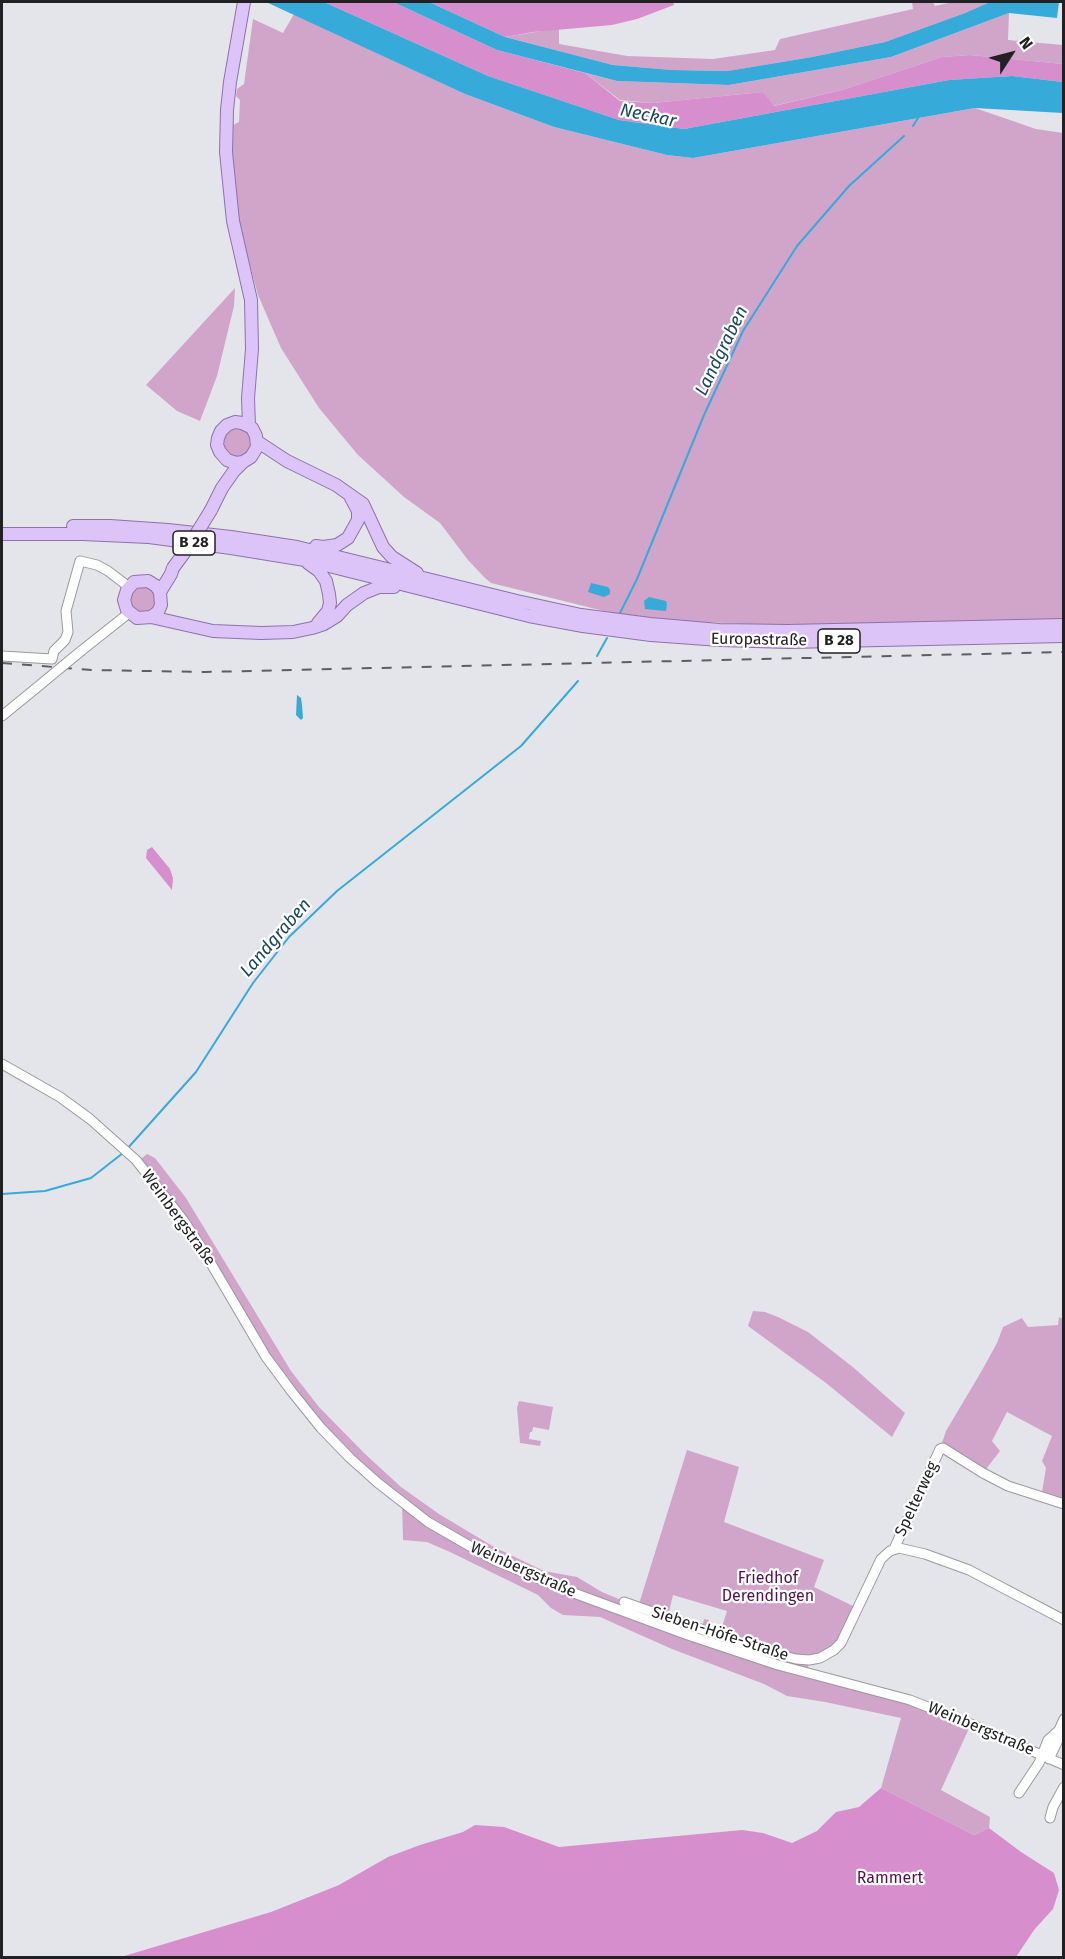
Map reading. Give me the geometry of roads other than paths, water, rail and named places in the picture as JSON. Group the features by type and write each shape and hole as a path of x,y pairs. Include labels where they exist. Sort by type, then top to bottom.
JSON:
{"main road":[{"path":"243,5 229,91 226,152 233,221 250,300 252,349 248,398 249,426"},
{"path":"235,423 248,398"},
{"path":"222,488 226,468 217,445 219,434 227,425 242,423 249,426 258,442 287,461 349,492 363,504 383,547 407,568 431,581"},
{"path":"151,617 158,612 173,568 211,510 222,488 247,459 258,442"},
{"path":"224,458 233,462 247,459 287,461"},
{"path":"297,547 306,544 323,547 336,545 348,538 358,520 358,511 349,492"},
{"name":"B 28","path":"2,529 110,526 232,537 297,547 356,560 431,581"},
{"name":"B 28","path":"2,534 149,537 305,560 416,588"},
{"path":"305,560 319,571 326,581 330,603 322,620 312,628"},
{"path":"173,568 151,582 138,581 129,587 124,600 129,613 140,618 151,617 213,631 293,632 324,624 364,593 379,587 416,588"},
{"name":"Europastraße","path":"431,581 581,615 612,625 753,631 1064,625"},
{"path":"151,582 174,616 190,626"},
{"name":"Europastraße","path":"416,588 520,614 612,625 694,639 770,642 1064,636"}],"street":[{"path":"2,656 52,659 54,651 65,640 68,632 66,611 80,561 97,565 129,587"},
{"path":"2,716 129,613"},
{"name":"Weinbergstraße","path":"2,1064 60,1097 136,1160 184,1221 266,1357 321,1428 378,1484 428,1522 494,1560 571,1592 778,1665 910,1700 1064,1765"},
{"name":"Spelterweg","path":"894,1549 940,1449 943,1448 1008,1486 1064,1504"},
{"path":"894,1549 913,1551 957,1565 1064,1620"},
{"name":"Sieben-Höfe-Straße","path":"624,1602 760,1650 796,1659 820,1658 841,1643 877,1565 886,1554 894,1549"},
{"path":"1019,1793 1059,1738 1059,1730 1064,1719"},
{"path":"1050,1818 1053,1807 1063,1790"}],"water":[{"path":"266,2 324,2 488,76 619,120 684,129 949,80 1012,76 1063,82 1063,113 975,108 693,158 667,155 554,127 465,94"},
{"path":"393,2 429,2 505,37 613,65 672,70 728,71 885,42 990,2 1059,2 1057,18 1009,13 891,57 729,85 617,81 497,50"},
{"path":"591,583 608,587 610,594 604,597 588,592"},
{"path":"649,597 666,601 666,611 645,609 644,601"},
{"path":"297,695 301,698 303,718 301,720 296,715"}],"waterway":[{"name":"Landgraben","path":"913,126 918,118"},
{"name":"Landgraben","path":"620,613 637,579 704,415 743,331 797,246 849,186 904,136"},
{"name":"Landgraben","path":"597,656 607,638"},
{"name":"Landgraben","path":"127,1149 196,1072 253,983 289,937 337,891 521,746 578,681"},
{"name":"Landgraben","path":"2,1194 45,1191 91,1178 123,1153"}],"railway":[{"path":"2,663 92,670 205,672 1064,652"}],"water label":[{"name":"Neckar","path":"648,116"}],"park label":[{"name":"Friedhof Derendingen","path":"768,1588"},
{"name":"Rammert","path":"890,1879"}]}
